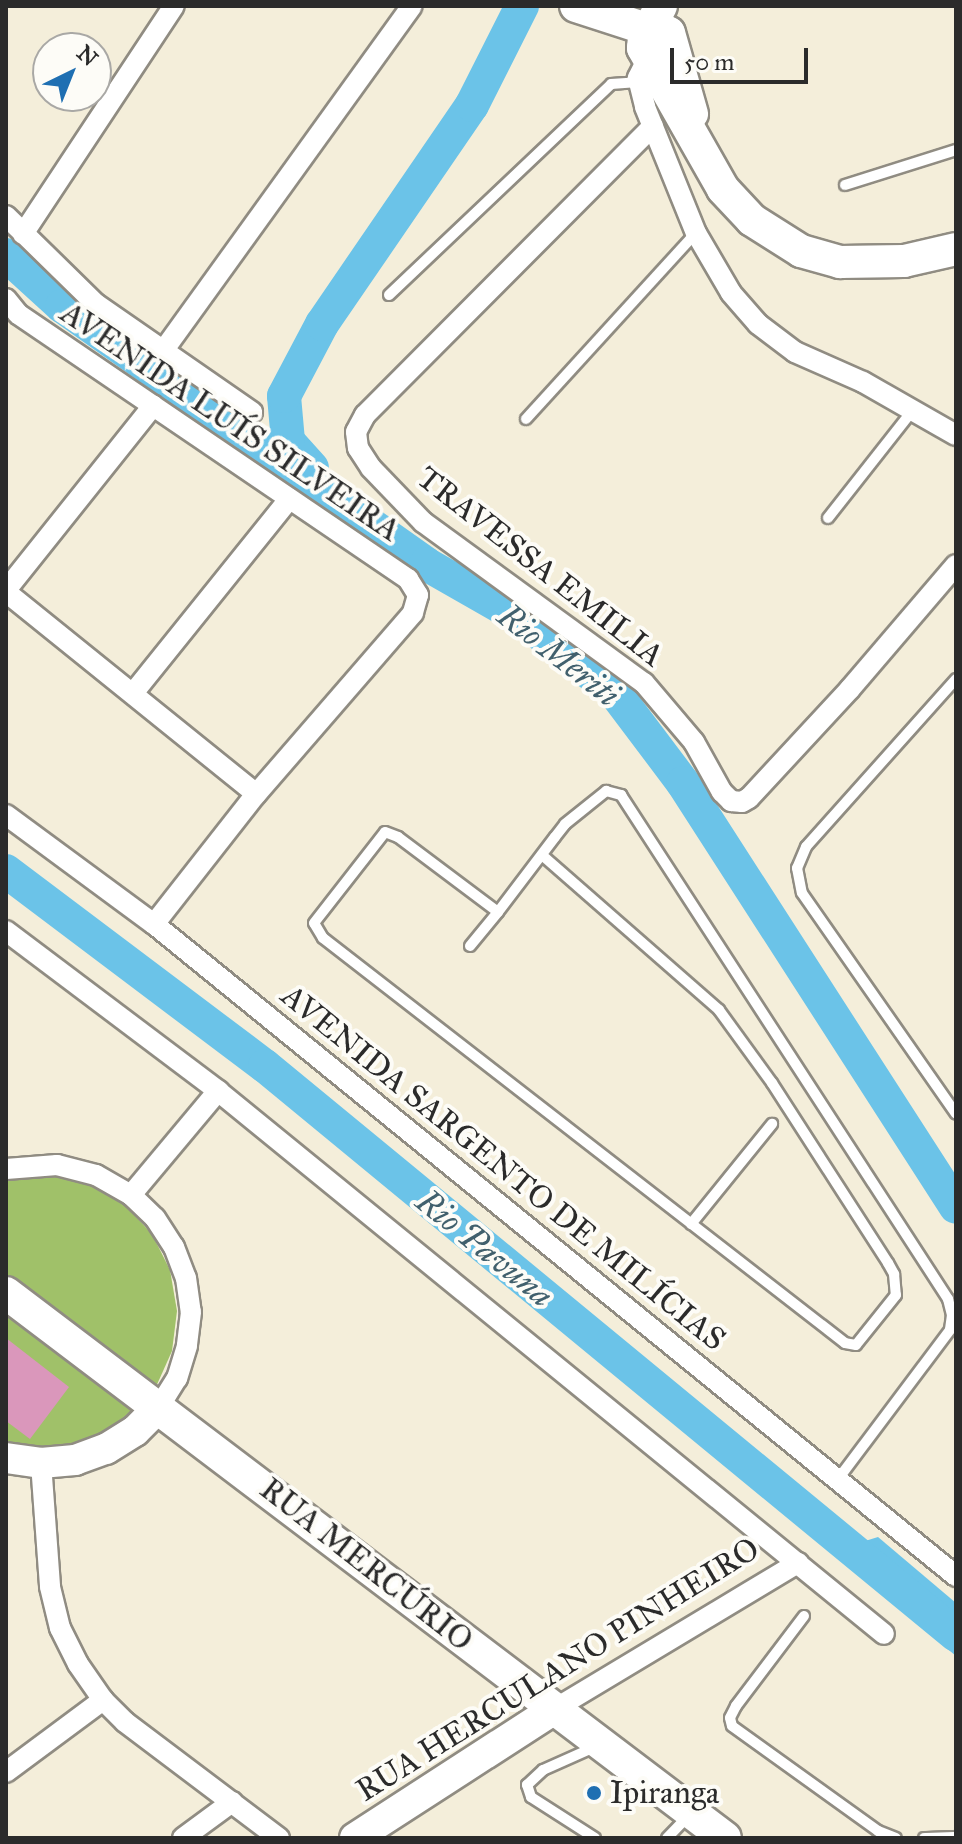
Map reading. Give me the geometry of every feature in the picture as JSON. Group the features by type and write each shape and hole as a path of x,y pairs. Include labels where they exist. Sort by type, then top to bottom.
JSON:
{"main road":[{"path":"568,6 623,48 654,43 683,6"},
{"path":"576,6 654,43 723,189 763,229 815,255 876,264 956,249"},
{"name":"RUA MERCÚRIO","path":"6,1293 709,1827"}],"street":[{"path":"23,234 174,6"},
{"path":"163,351 412,6"},
{"path":"654,43 653,126 696,233 731,293 758,324 795,352 913,410 956,435"},
{"name":"TRAVESSA EMILIA","path":"653,126 365,415 356,432 358,448 371,468 423,522 644,683 694,742 722,792 731,801 742,802 749,798 850,689 956,565"},
{"name":"AVENIDA LUÍS SILVEIRA","path":"6,216 96,304 252,412"},
{"name":"AVENIDA LUÍS SILVEIRA","path":"10,314 153,406 408,579 418,595 413,613 256,794"},
{"path":"153,406 6,591 256,794 154,924"},
{"path":"134,692 289,499"},
{"name":"AVENIDA SARGENTO DE MILÍCIAS","path":"6,815 154,924 956,1576"},
{"path":"6,931 218,1091 884,1634"},
{"path":"131,1195 218,1091"},
{"path":"6,1169 57,1165 96,1175 131,1195 155,1218 174,1247 186,1278 191,1312 187,1346 177,1378 159,1407 135,1431 106,1449 75,1460 41,1463 6,1458"},
{"path":"41,1463 44,1532 60,1628 78,1664 103,1700 161,1751 279,1838"},
{"name":"RUA HERCULANO PINHEIRO","path":"355,1838 553,1710 798,1563"},
{"path":"6,1772 103,1700"},
{"path":"183,1838 232,1802"}],"lane":[{"path":"389,295 654,43"},
{"path":"845,185 956,150"},
{"path":"526,419 696,233"},
{"path":"828,518 913,410"},
{"path":"956,679 806,847 797,868 802,893 956,1114"},
{"path":"470,946 565,824 606,791 621,795 948,1299 952,1315 950,1330 838,1479"},
{"path":"498,912 398,837 385,832 314,923 323,938 845,1343 856,1345 896,1295 894,1274 888,1263 772,1083 719,1010 542,855"},
{"path":"691,1224 772,1124"},
{"path":"804,1616 736,1706 730,1718 732,1726 878,1831 896,1838"},
{"path":"595,1838 531,1797 527,1785 543,1770 599,1745"},
{"path":"667,1838 709,1827"},
{"path":"924,1838 956,1837"}],"green space":[{"path":"49,1172 88,1183 124,1204 152,1234 170,1270 177,1311 172,1351 155,1389 129,1420 95,1442 55,1453 6,1449 6,1176"}],"water":[{"path":"878,1537 956,1603 956,1656 840,1560 849,1546"}],"building":[{"path":"6,1338 69,1387 30,1439 6,1421"}],"waterway":[{"path":"312,468 288,441 284,396 322,324 472,105 522,6"},
{"name":"Rio Meriti","path":"6,255 62,306 426,564 519,617 616,694 683,783 956,1207"},
{"name":"Rio Pavuna","path":"6,871 265,1066 956,1635"}],"place":[{"name":"Ipiranga","path":"594,1793"}]}
